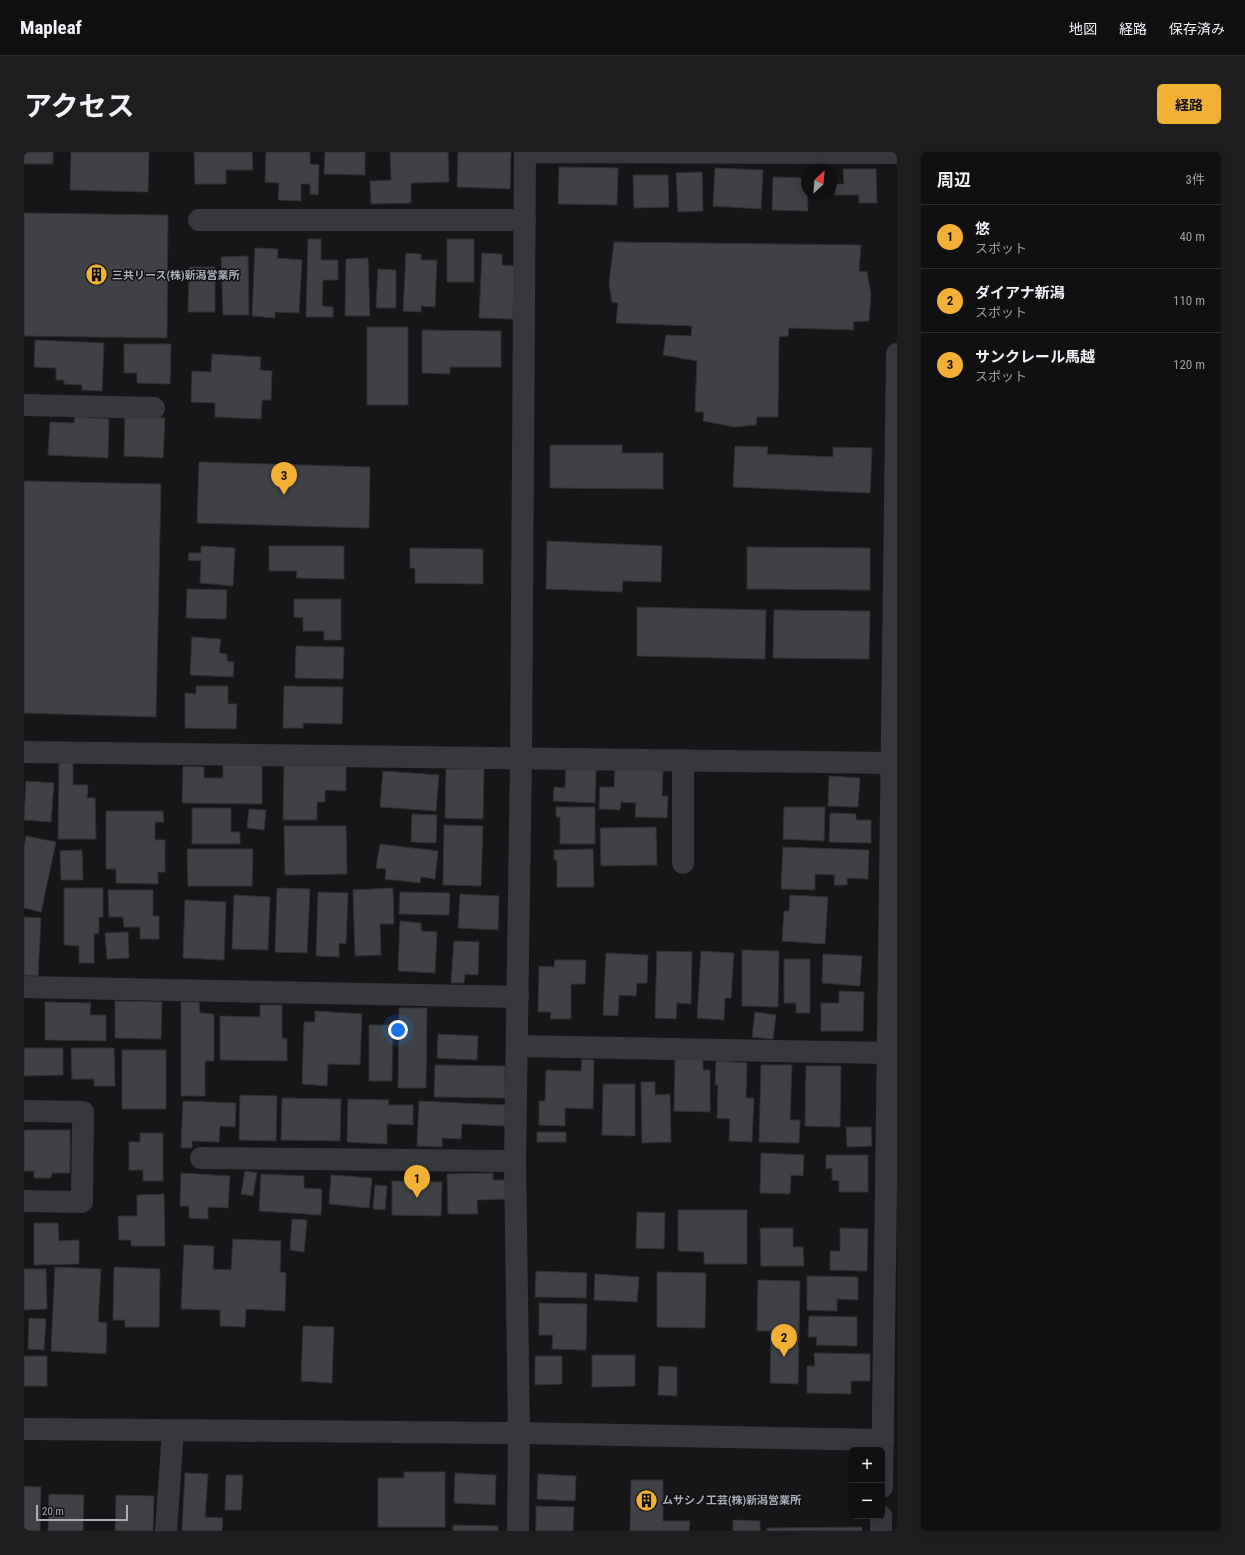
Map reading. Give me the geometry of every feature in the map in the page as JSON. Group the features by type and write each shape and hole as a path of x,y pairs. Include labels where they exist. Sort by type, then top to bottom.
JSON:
{"street":[{"path":"518,1531 519,1432 515,1162 521,758 525,152 897,153"},
{"path":"199,220 525,220"},
{"path":"882,1483 890,763 897,354"},
{"path":"24,405 154,408"},
{"path":"24,752 890,763"},
{"path":"683,760 683,863"},
{"path":"24,987 518,997"},
{"path":"517,1046 887,1053"},
{"path":"24,1111 83,1112 82,1202 24,1201"},
{"path":"201,1158 515,1162"},
{"path":"24,1428 519,1432 883,1440"},
{"path":"166,1531 173,1430"},
{"path":"881,1531 882,1519"}],"building":[{"path":"24,152 53,152 53,164 24,164"},
{"path":"71,152 149,152 148,192 70,190"},
{"path":"194,152 252,152 253,170 226,170 226,184 195,184"},
{"path":"266,152 310,152 310,164 319,165 318,195 310,194 310,184 301,184 301,201 278,200 279,183 265,182"},
{"path":"325,152 365,152 365,175 324,174"},
{"path":"390,152 448,152 449,182 411,183 411,203 371,204 370,181 391,180"},
{"path":"458,152 511,152 510,189 457,187"},
{"path":"559,167 618,168 617,205 558,204"},
{"path":"715,168 763,170 761,209 713,206"},
{"path":"843,169 876,169 877,203 859,203 859,195 837,195 837,184 844,184"},
{"path":"702,172 703,211 678,212 676,173"},
{"path":"633,175 668,175 669,207 634,208"},
{"path":"773,177 801,178 801,200 808,200 808,211 772,210"},
{"name":"三共リース(株)新潟営業所","path":"24,213 168,215 167,338 24,336"},
{"path":"308,239 321,239 321,260 338,260 338,280 323,280 322,306 333,307 333,317 306,317"},
{"path":"447,239 474,239 474,282 447,282"},
{"path":"614,242 861,245 859,271 867,272 871,295 869,321 853,322 854,330 789,328 788,336 779,337 778,417 757,417 756,425 734,427 703,421 704,412 695,412 697,361 663,355 666,335 691,336 692,326 616,323 618,303 612,302 609,283"},
{"path":"255,248 278,249 277,258 302,260 299,313 275,312 275,318 252,316"},
{"path":"406,253 421,254 421,260 437,260 435,307 421,306 421,312 403,311"},
{"path":"482,253 502,254 502,265 514,266 513,319 479,318"},
{"path":"248,256 249,315 223,315 221,257"},
{"path":"368,258 370,316 345,316 346,259"},
{"path":"189,267 215,267 215,312 188,312"},
{"path":"378,269 396,270 396,308 376,308"},
{"path":"367,327 408,327 408,405 367,405"},
{"path":"422,330 501,331 501,367 450,367 450,374 422,373"},
{"path":"35,340 104,343 102,391 82,390 82,385 64,384 64,380 56,380 56,368 34,367"},
{"path":"124,344 171,344 170,384 137,383 137,373 124,373"},
{"path":"212,354 261,357 260,370 272,371 271,400 262,400 261,419 215,417 215,403 191,402 192,371 211,372"},
{"path":"75,417 109,419 108,458 48,455 50,422 74,423"},
{"path":"125,417 165,418 163,458 124,456"},
{"path":"550,445 622,445 622,453 663,453 663,489 550,488"},
{"path":"735,446 768,447 767,454 833,457 833,447 872,448 870,493 733,487"},
{"path":"199,462 370,467 369,528 197,523"},
{"path":"24,481 161,484 156,717 24,713"},
{"path":"547,541 662,546 661,582 623,581 622,592 546,589"},
{"path":"201,546 235,548 233,586 200,583 201,561 188,560 189,553 201,553"},
{"path":"269,546 344,546 344,579 296,578 297,571 269,571"},
{"path":"747,547 870,548 870,590 747,589"},
{"path":"410,548 483,549 483,584 415,583 415,568 410,568"},
{"path":"187,589 227,590 226,619 186,618"},
{"path":"294,599 341,599 341,640 324,640 324,631 303,631 303,618 294,617"},
{"path":"637,607 766,610 765,659 637,656"},
{"path":"774,610 870,611 869,659 773,658"},
{"path":"192,637 221,639 219,653 227,654 227,661 234,662 233,677 190,675"},
{"path":"296,646 344,647 343,679 295,678"},
{"path":"196,686 228,686 228,704 237,704 236,729 185,728 185,693 196,694"},
{"path":"284,686 343,687 342,724 303,723 303,728 283,728"},
{"path":"59,763 73,763 73,785 88,785 87,798 95,798 96,839 58,839"},
{"path":"223,765 262,765 262,804 182,803 183,766 204,767 204,778 223,778"},
{"path":"284,765 346,766 346,791 325,790 325,802 317,802 317,820 283,820"},
{"path":"566,767 596,768 595,803 553,801 554,787 565,788"},
{"path":"446,769 484,769 483,819 445,818"},
{"path":"615,769 663,771 662,796 668,796 667,818 635,817 636,803 621,802 620,810 599,809 600,787 614,787"},
{"path":"383,771 439,775 436,811 380,807"},
{"path":"829,776 860,778 858,807 828,806"},
{"path":"26,781 54,783 51,822 24,820"},
{"path":"556,807 595,807 595,844 560,844 560,817 556,817"},
{"path":"784,807 825,807 824,841 783,839"},
{"path":"192,808 231,808 231,832 240,832 240,844 192,844"},
{"path":"249,809 266,810 264,830 247,828"},
{"path":"106,811 163,811 164,822 155,822 155,840 165,840 165,872 158,872 158,884 116,883 116,869 106,869"},
{"path":"830,813 856,814 856,820 871,820 871,843 829,842"},
{"path":"412,814 437,815 436,843 411,842"},
{"path":"444,825 483,826 481,886 443,885"},
{"path":"284,826 346,826 347,874 285,875"},
{"path":"656,827 657,865 601,866 600,828"},
{"path":"26,836 56,842 41,912 24,908 24,847"},
{"path":"380,844 438,851 435,879 421,877 420,883 385,879 386,869 376,868"},
{"path":"783,847 869,850 868,879 847,878 847,885 834,885 835,875 815,874 815,890 781,889"},
{"path":"187,849 253,849 252,886 188,886"},
{"path":"593,849 594,887 557,887 557,860 554,860 554,850"},
{"path":"82,850 83,880 61,880 60,851"},
{"path":"64,888 103,888 103,917 99,917 99,933 94,934 94,963 79,963 79,946 64,945"},
{"path":"277,888 310,889 307,953 275,952"},
{"path":"393,888 394,924 380,924 381,955 355,956 353,890"},
{"path":"108,890 153,890 153,916 159,916 159,939 140,939 140,927 124,927 123,917 109,917"},
{"path":"318,892 348,893 346,944 339,943 339,957 316,956"},
{"path":"400,892 450,893 449,915 399,914"},
{"path":"460,894 499,896 498,930 458,928"},
{"path":"234,895 270,897 268,950 232,949"},
{"path":"790,895 828,897 825,944 782,941 784,911 789,911"},
{"path":"185,900 226,902 224,960 183,958"},
{"path":"24,917 41,918 38,976 24,975"},
{"path":"400,921 421,923 421,931 437,932 435,973 398,971"},
{"path":"128,932 129,958 107,959 105,933"},
{"path":"454,941 479,942 478,975 465,974 464,983 451,983"},
{"path":"742,950 779,951 778,1007 742,1006"},
{"path":"657,951 692,952 691,1004 677,1003 676,1019 655,1018"},
{"path":"701,951 734,953 731,998 725,998 724,1020 697,1018"},
{"path":"606,953 648,955 647,983 637,983 636,996 619,995 618,1016 603,1015"},
{"path":"823,954 862,956 860,986 822,983"},
{"path":"784,959 810,959 810,1013 796,1013 796,1003 784,1003"},
{"path":"555,960 586,960 585,984 571,984 571,1019 550,1019 551,1012 538,1012 539,966 554,967"},
{"path":"839,991 864,992 863,1031 821,1031 821,1003 839,1003"},
{"path":"115,1001 162,1002 161,1039 115,1038"},
{"path":"45,1002 91,1003 90,1015 106,1015 106,1041 45,1040"},
{"path":"181,1002 199,1002 200,1013 214,1014 214,1061 205,1061 205,1096 181,1096"},
{"path":"260,1005 282,1005 282,1038 287,1039 287,1061 220,1060 220,1016 260,1017"},
{"path":"399,1008 427,1008 426,1088 398,1088"},
{"path":"315,1011 362,1014 360,1065 328,1064 327,1086 302,1084 304,1022 315,1022"},
{"path":"755,1012 776,1015 773,1039 752,1037"},
{"path":"369,1025 393,1025 392,1081 369,1081"},
{"path":"438,1034 478,1036 477,1060 437,1058"},
{"path":"24,1048 63,1048 63,1075 24,1076"},
{"path":"71,1048 114,1048 115,1086 94,1086 94,1079 72,1079"},
{"path":"122,1050 166,1050 166,1109 122,1109"},
{"path":"675,1058 703,1059 703,1070 710,1070 710,1112 674,1111"},
{"path":"582,1059 594,1060 593,1109 565,1108 565,1126 539,1125 539,1101 545,1101 546,1070 581,1071"},
{"path":"716,1061 747,1063 746,1098 754,1098 752,1142 729,1141 730,1119 717,1118 718,1085 715,1085"},
{"path":"435,1065 505,1066 505,1098 434,1097"},
{"path":"761,1065 792,1065 790,1120 800,1120 799,1143 759,1142"},
{"path":"806,1066 841,1066 840,1127 805,1126"},
{"path":"641,1082 655,1082 655,1095 670,1094 671,1142 642,1143"},
{"path":"603,1084 635,1084 635,1136 602,1135"},
{"path":"240,1095 277,1096 276,1141 239,1140"},
{"path":"282,1098 341,1099 340,1141 281,1140"},
{"path":"348,1099 389,1100 388,1105 413,1105 413,1125 387,1124 387,1144 347,1142"},
{"path":"183,1101 236,1103 235,1127 220,1126 219,1142 192,1141 192,1148 181,1148"},
{"path":"419,1101 505,1105 505,1126 462,1124 461,1139 442,1138 442,1147 417,1146"},
{"path":"846,1127 871,1127 872,1146 847,1147"},
{"path":"24,1130 70,1130 70,1173 52,1173 51,1178 34,1178 34,1171 24,1171"},
{"path":"537,1132 566,1132 566,1142 537,1142"},
{"path":"140,1133 163,1133 163,1181 143,1181 143,1170 129,1170 129,1142 140,1142"},
{"path":"761,1153 804,1155 803,1176 791,1175 790,1194 760,1193"},
{"path":"826,1155 868,1155 868,1192 839,1192 839,1181 832,1180 832,1168 826,1169"},
{"path":"245,1171 257,1173 253,1196 241,1194"},
{"path":"181,1173 230,1176 228,1208 208,1207 208,1219 189,1218 189,1206 180,1206"},
{"path":"493,1173 493,1180 505,1180 506,1199 477,1200 478,1214 448,1214 447,1174"},
{"path":"261,1174 304,1176 304,1188 322,1189 321,1215 259,1211"},
{"path":"331,1175 372,1178 369,1208 329,1204"},
{"path":"392,1181 442,1182 441,1216 392,1215"},
{"path":"375,1185 387,1186 385,1210 373,1209"},
{"path":"164,1194 165,1246 131,1246 131,1240 119,1240 118,1216 137,1216 137,1195"},
{"path":"678,1210 747,1210 747,1264 704,1264 704,1252 678,1251"},
{"path":"637,1212 665,1213 664,1249 636,1248"},
{"path":"292,1219 307,1220 304,1252 290,1250"},
{"path":"34,1223 58,1223 59,1241 79,1240 79,1264 34,1265"},
{"path":"760,1228 793,1228 793,1247 803,1247 804,1266 761,1266"},
{"path":"840,1228 868,1229 867,1271 830,1270 830,1251 840,1251"},
{"path":"233,1239 281,1241 280,1272 286,1273 285,1311 246,1309 245,1327 220,1326 220,1310 181,1309 184,1245 214,1246 213,1269 231,1270"},
{"path":"55,1267 101,1269 98,1322 107,1323 106,1354 51,1351"},
{"path":"114,1267 160,1269 159,1327 125,1327 125,1320 113,1320"},
{"path":"24,1269 46,1269 47,1309 24,1310"},
{"path":"536,1271 587,1273 586,1298 535,1297"},
{"path":"657,1272 706,1273 705,1328 657,1327"},
{"path":"595,1274 639,1277 637,1302 594,1300"},
{"path":"807,1276 858,1277 858,1300 837,1299 837,1311 807,1310"},
{"path":"758,1280 800,1281 798,1384 770,1383 771,1331 757,1331"},
{"path":"539,1303 587,1304 586,1350 552,1349 553,1335 539,1335"},
{"path":"809,1316 857,1317 857,1346 816,1345 817,1337 808,1337"},
{"path":"29,1318 46,1319 44,1350 28,1349"},
{"path":"303,1326 334,1327 332,1383 301,1381"},
{"path":"814,1353 870,1354 870,1381 851,1381 851,1394 807,1393 807,1366 815,1366"},
{"path":"592,1355 635,1355 635,1386 592,1387"},
{"path":"24,1356 47,1356 47,1386 24,1386"},
{"path":"535,1356 562,1356 562,1384 535,1385"},
{"path":"659,1366 677,1367 677,1396 658,1395"},
{"path":"404,1472 445,1472 445,1527 378,1527 378,1478 404,1478"},
{"path":"185,1473 208,1474 205,1517 223,1518 222,1531 182,1531"},
{"path":"455,1473 496,1475 495,1505 454,1503"},
{"path":"538,1474 576,1476 575,1501 537,1499"},
{"path":"226,1475 243,1475 241,1510 225,1510"},
{"name":"ムサシノ工芸(株)新潟営業所","path":"631,1480 663,1480 663,1521 690,1521 689,1531 630,1531"},
{"path":"24,1486 41,1487 40,1531 24,1531"},
{"path":"49,1494 84,1495 83,1531 48,1531"},
{"path":"116,1495 154,1496 153,1531 115,1531"},
{"path":"536,1506 574,1507 573,1531 536,1531"},
{"path":"733,1520 760,1521 760,1531 733,1531"},
{"path":"453,1525 498,1526 498,1531 453,1531"},
{"path":"862,1527 862,1531 767,1531 767,1528"}],"place":[{"name":"三共リース(株)新潟営業所","path":"96,275"},
{"name":"サンクレール馬越","path":"284,495"},
{"name":"悠","path":"417,1198"},
{"name":"ダイアナ新潟","path":"784,1357"},
{"name":"ムサシノ工芸(株)新潟営業所","path":"647,1500"}]}
